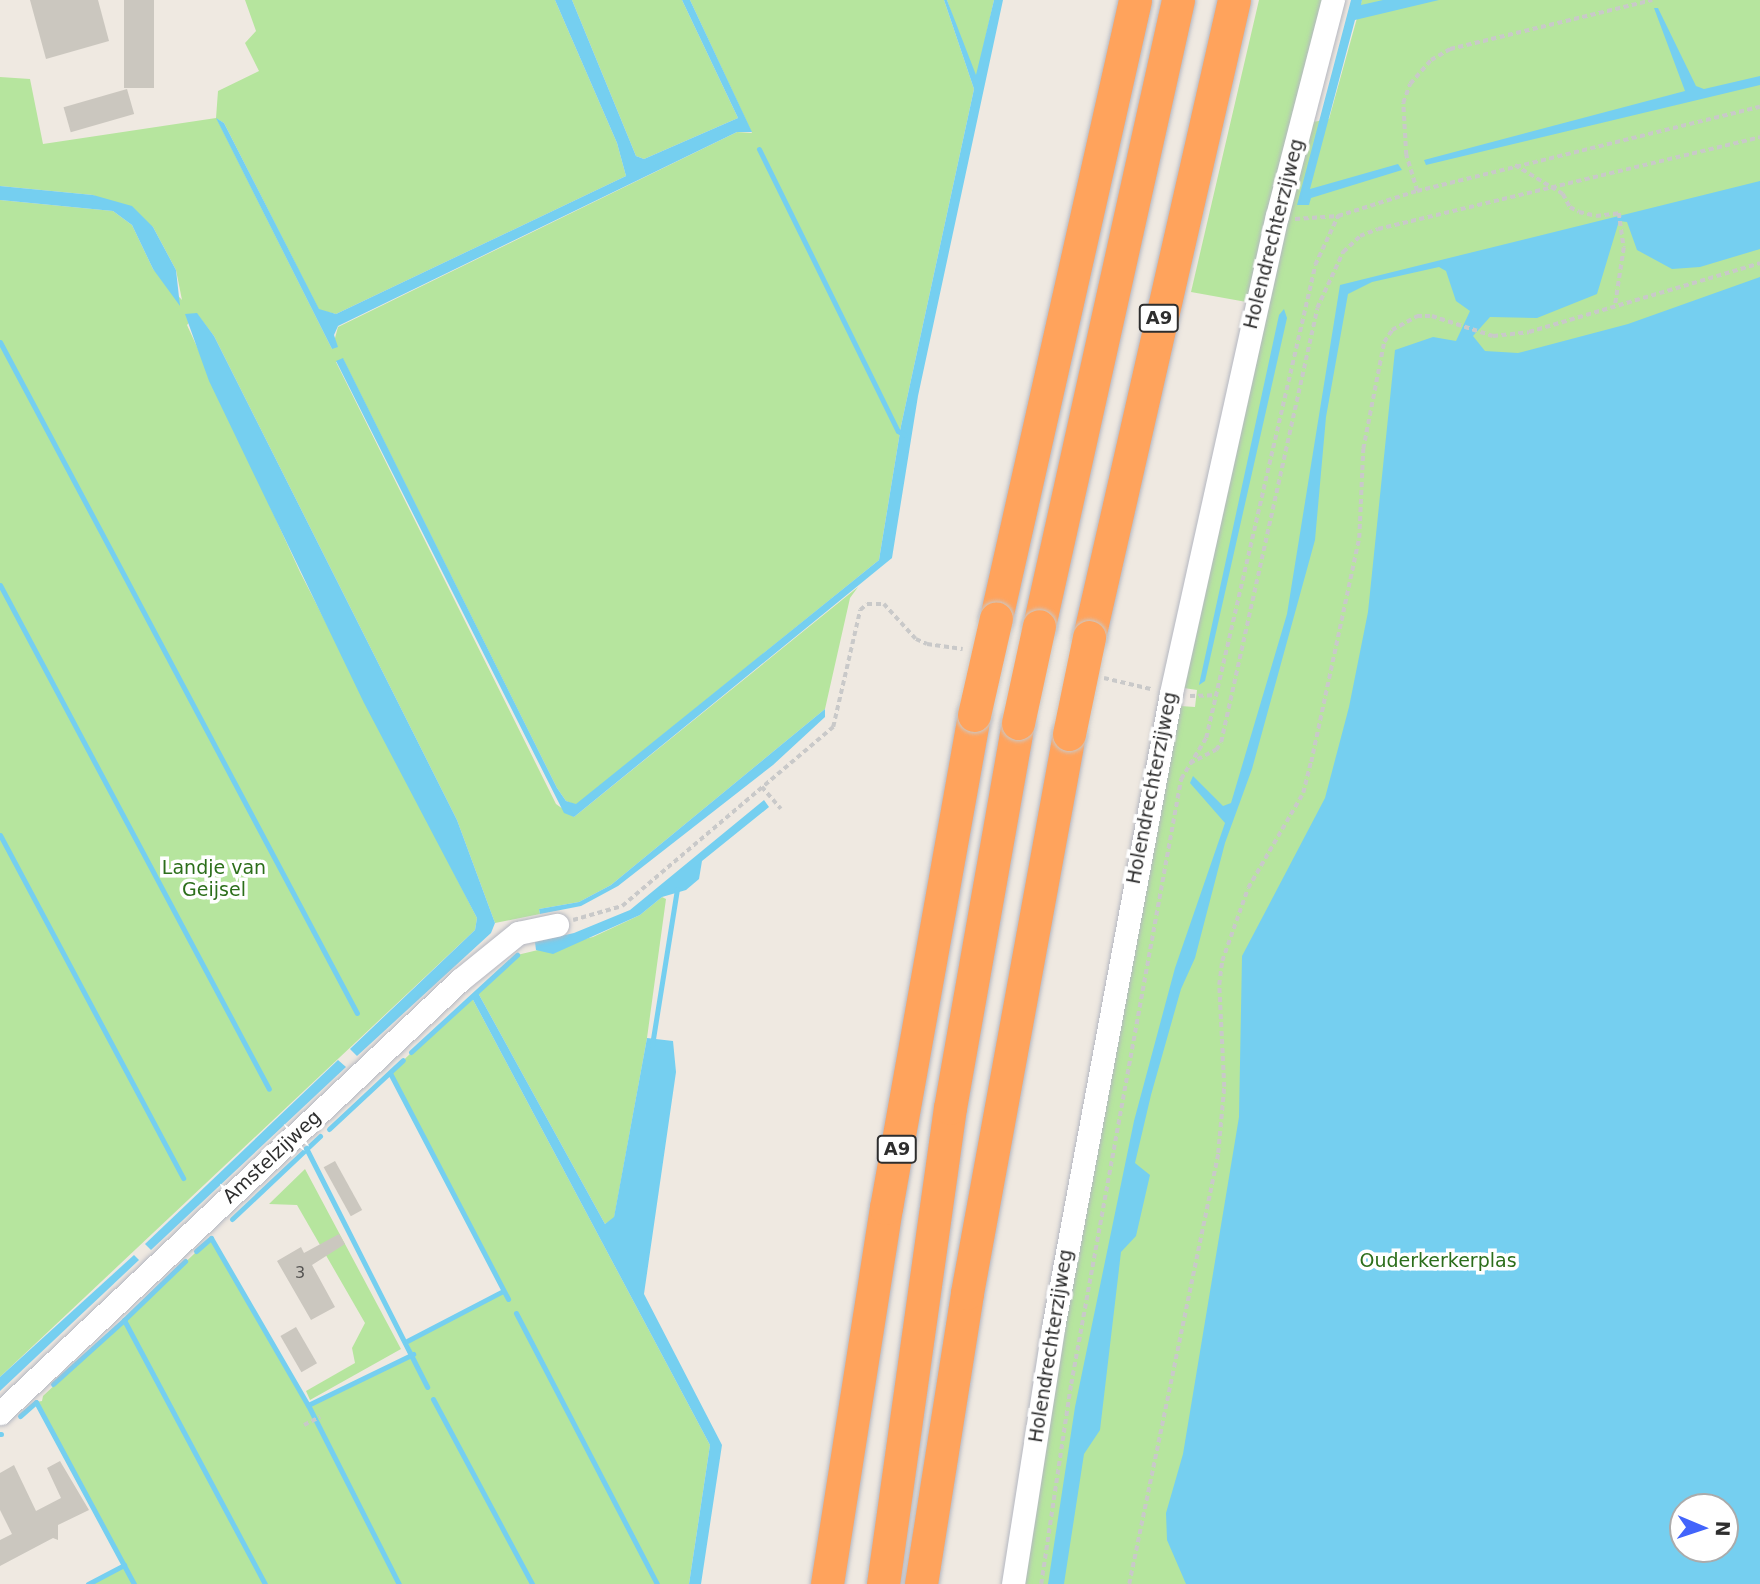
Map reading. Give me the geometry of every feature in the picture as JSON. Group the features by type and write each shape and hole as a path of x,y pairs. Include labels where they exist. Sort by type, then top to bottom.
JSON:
{"highway":[{"name":"A9","path":"827,1584 886,1209 974,715 1135,0"},
{"name":"A9","path":"883,1584 950,1108 1018,723 1178,0"},
{"name":"A9","path":"921,1584 983,1197 1069,734 1234,0"}],"street":[{"name":"Holendrechterzijweg","path":"1013,1584 1094,1098 1171,693 1277,216 1333,0"},
{"name":"Amstelzijweg","path":"0,1413 460,980 518,933 556,925"}],"path":[{"path":"1418,191 1406,155 1403,103 1410,84 1431,60 1450,50 1652,0"},
{"path":"1277,216 1308,221 1338,216 1418,191 1760,107"},
{"path":"1186,764 1216,750 1221,742 1317,308 1343,251 1360,236 1378,229 1760,137"},
{"path":"1515,166 1550,186 1579,212 1596,216 1619,214 1624,248 1615,308"},
{"path":"1041,1584 1071,1384 1186,764 1206,738 1315,265 1338,216"},
{"path":"1129,1584 1218,1153 1224,1087 1219,985 1222,961 1248,888 1303,793 1359,538 1363,449 1377,364 1391,330 1405,320 1432,316 1493,336 1529,332 1760,263"},
{"path":"556,925 622,906 833,727 860,610 867,604 884,604 916,639 927,644 965,650"},
{"path":"1095,676 1208,699 1215,695"},
{"path":"762,786 781,809"},
{"path":"304,1424 320,1417"}],"green space":[{"name":"Landje van Geijsel","path":"245,0 555,0 617,143 626,176 336,314 319,310 224,123 217,119 332,349 338,327 737,132 752,133 690,0 944,0 974,89 901,426 879,560 576,805 566,801 557,788 343,359 336,362 556,804 574,817 858,587 850,598 825,709 611,885 579,902 539,909 540,914 495,923 457,820 214,336 197,314 187,325 300,572 477,918 475,930 0,1377 0,200 113,211 132,225 153,269 182,300 176,270 153,227 93,195 0,186 0,77 30,79 43,144 216,118 218,91 259,71 245,43 256,31"},
{"path":"572,0 682,0 738,118 644,159 636,156"},
{"path":"947,0 994,0 977,75 973,75"},
{"name":"Ouderkerkerplas","path":"1259,0 1328,0 1297,125 1329,119 1362,0 1760,0 1760,1584 1021,1584 1067,1302 1180,706 1195,707 1197,690 1184,688 1210,567 1252,303 1191,292"},
{"path":"662,897 666,899 647,1038 614,1218 605,1224 477,991 517,955 593,937 640,915"},
{"path":"471,996 710,1445 689,1584 88,1584 124,1565 36,1402 42,1401 43,1396 211,1238 308,1405 413,1354 407,1341 503,1291 390,1073"},
{"path":"305,1169 401,1349 310,1400 306,1391 355,1363 352,1348 365,1323 297,1205 269,1204"}],"water":[{"path":"555,0 572,0 636,156 644,159 738,118 682,0 690,0 752,132 737,132 338,326 334,335 338,347 332,349 216,118 224,123 319,309 336,314 626,176 617,143"},
{"path":"944,0 947,0 976,75 994,0 1003,0 918,396 892,558 574,817 564,813 336,361 343,358 557,788 566,801 576,804 879,560 901,426 974,89"},
{"path":"1351,0 1362,0 1361,5 1383,0 1439,0 1355,20 1310,189 1398,164 1402,170 1311,198 1309,205 1297,205"},
{"path":"1654,8 1658,8 1696,86 1704,89 1760,76 1760,85 1426,165 1424,160 1685,91"},
{"name":"Ouderkerkerplas","path":"1760,181 1760,249 1700,267 1672,269 1637,250 1627,222 1619,221 1597,294 1537,318 1490,317 1473,336 1485,351 1518,353 1628,324 1760,277 1760,1584 1186,1584 1167,1540 1166,1513 1183,1454 1239,1117 1242,956 1325,798 1349,707 1368,612 1395,350 1433,337 1456,341 1470,311 1456,301 1446,271 1439,267 1372,282 1348,294 1326,417 1315,540 1252,769 1225,843 1195,958 1181,989 1151,1095 1135,1163 1150,1175 1136,1236 1121,1252 1100,1430 1084,1454 1064,1584 1048,1584 1075,1407 1134,1121 1175,968 1225,823 1190,783 1193,776 1223,806 1231,803 1287,614 1340,285"},
{"path":"0,186 93,195 132,206 153,227 176,270 180,306 153,269 132,225 113,211 0,200"},
{"path":"1284,309 1287,318 1205,681 1199,685 1279,315"},
{"path":"197,313 214,336 457,820 495,923 491,933 357,1056 350,1049 475,930 477,918 364,703 209,381 185,314"},
{"path":"825,709 825,717 773,765 618,886 581,906 540,914 539,909 579,902 611,885"},
{"path":"764,800 769,807 702,861 699,879 686,890 662,897 640,915 553,954 536,950 535,942 574,933 630,910"},
{"path":"477,991 605,1224 614,1217 647,1038 673,1041 676,1072 644,1294 722,1445 701,1584 689,1584 710,1445 471,996"},
{"path":"338,1060 346,1067 151,1250 145,1244"},
{"path":"134,1255 139,1260 0,1391 0,1377"}],"building":[{"path":"30,0 98,0 109,41 46,59"},
{"path":"124,0 154,0 154,88 124,88"},
{"path":"127,89 134,114 71,132 64,107"},
{"path":"335,1161 362,1210 351,1216 324,1167"},
{"path":"339,1234 345,1244 312,1265 335,1307 311,1320 277,1261 301,1247 304,1253"},
{"path":"296,1327 317,1363 301,1372 280,1336"},
{"path":"60,1461 89,1510 58,1525 58,1540 53,1538 0,1566 0,1540 12,1534 0,1510 0,1473 14,1465 36,1511 61,1498 47,1468"}],"waterway":[{"path":"759,149 898,431 905,435"},
{"path":"0,342 357,1013"},
{"path":"0,585 269,1089"},
{"path":"0,835 183,1178"},
{"path":"652,1045 677,889"},
{"path":"411,1052 517,955"},
{"path":"329,1129 403,1060"},
{"path":"390,1073 508,1299"},
{"path":"232,1219 320,1136"},
{"path":"306,1148 427,1387"},
{"path":"196,1251 211,1238 308,1405 399,1584"},
{"path":"124,1320 185,1261"},
{"path":"407,1341 503,1291"},
{"path":"516,1313 657,1584"},
{"path":"53,1384 124,1320 265,1584"},
{"path":"308,1405 413,1354"},
{"path":"433,1399 532,1584"},
{"path":"20,1416 36,1402 134,1584"},
{"path":"88,1584 124,1565"}]}
